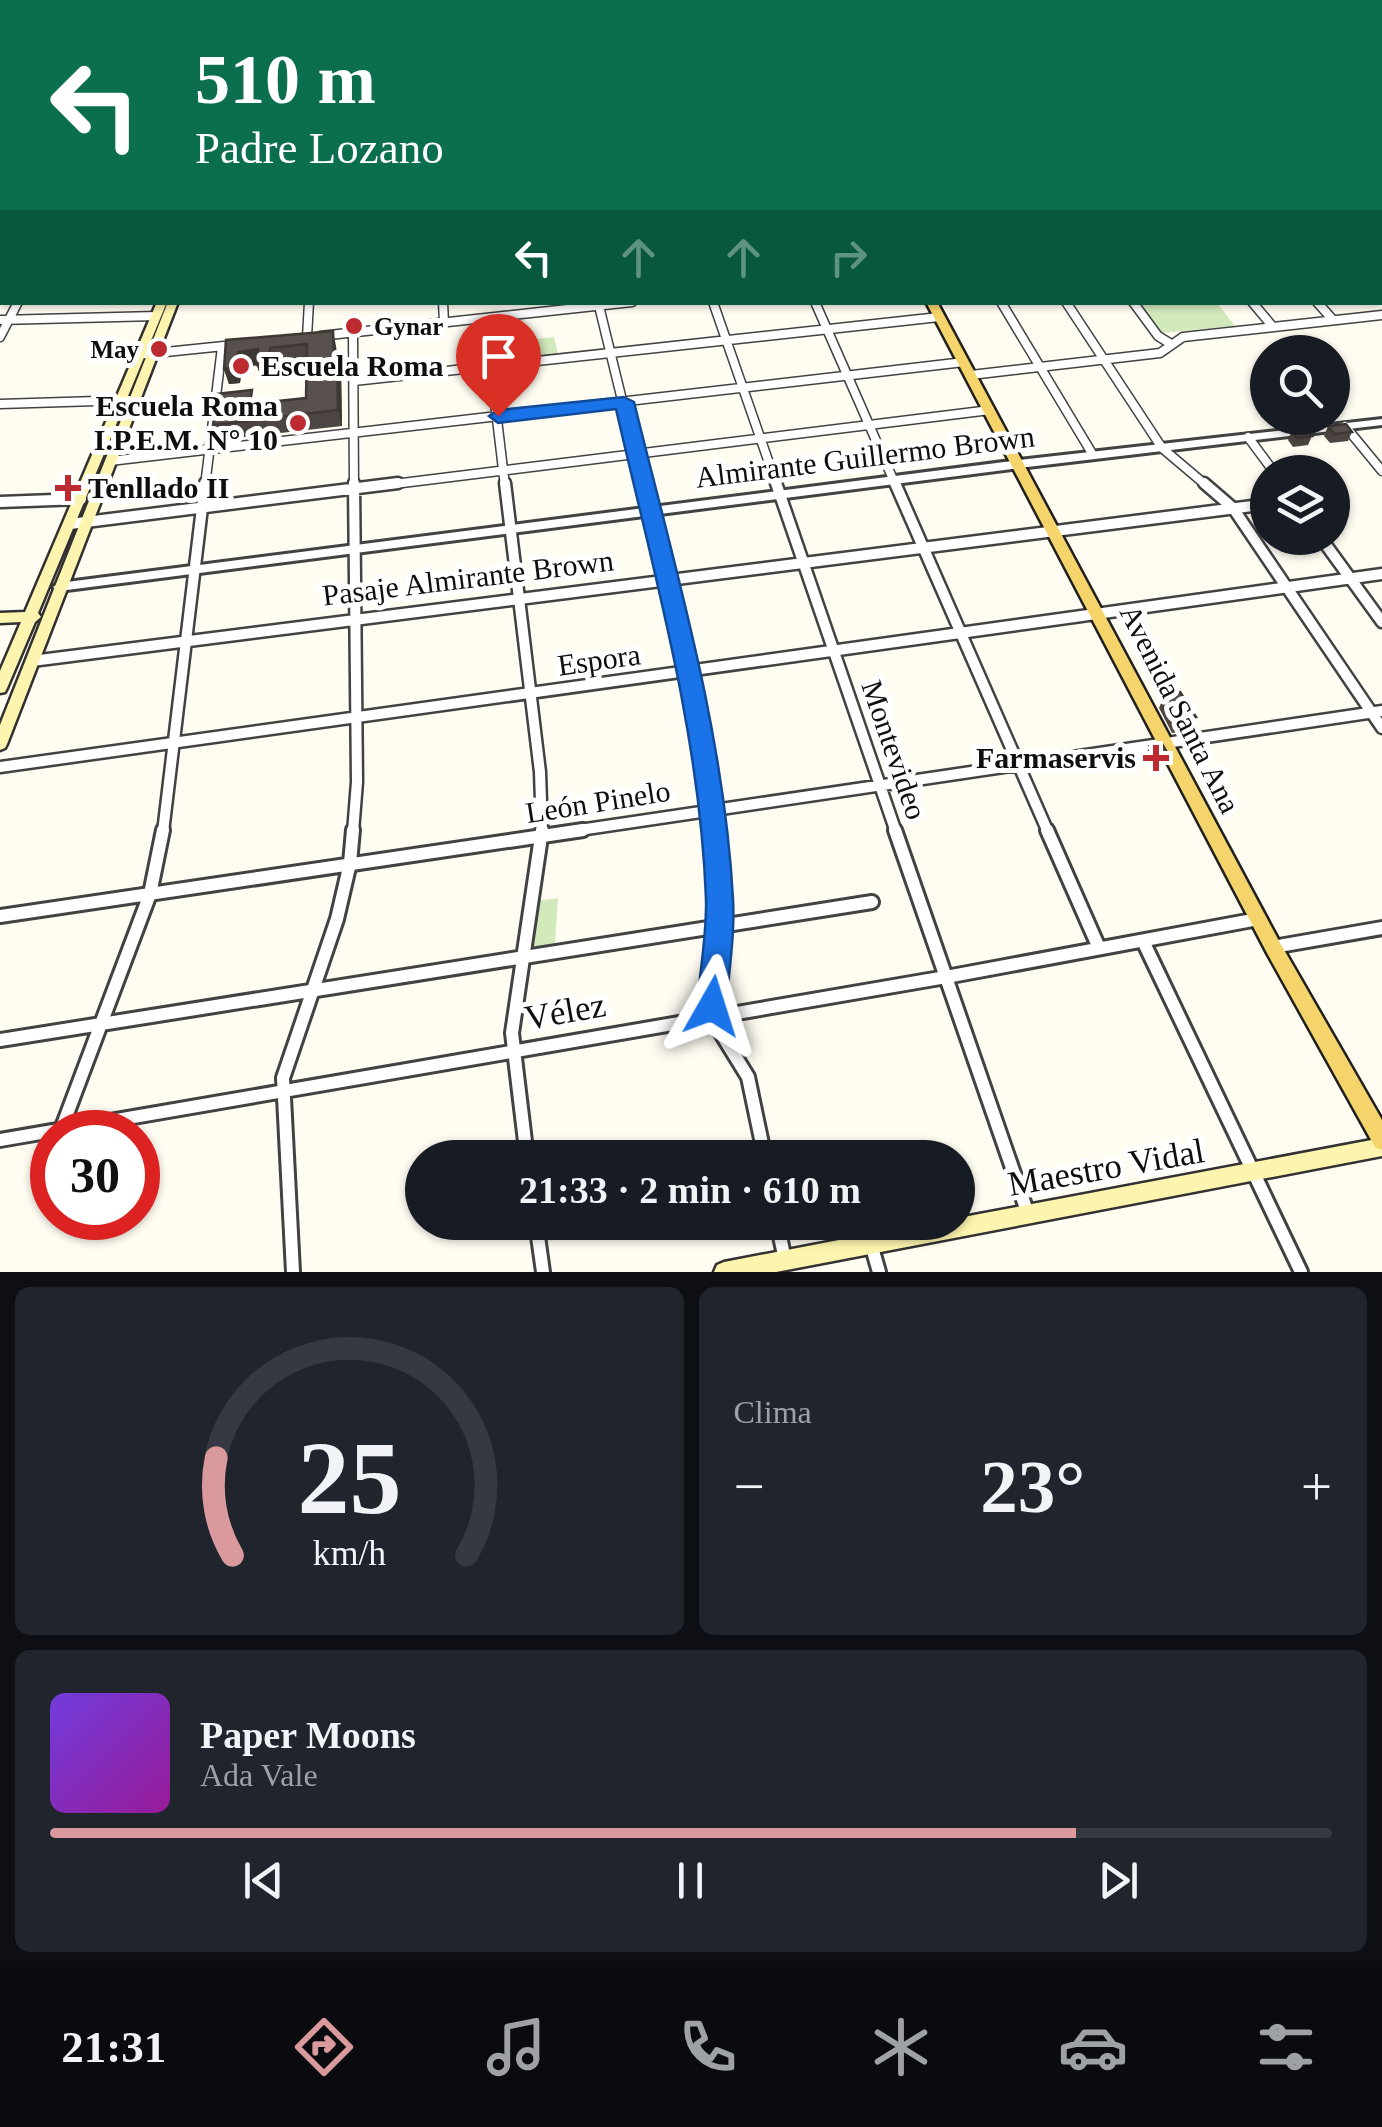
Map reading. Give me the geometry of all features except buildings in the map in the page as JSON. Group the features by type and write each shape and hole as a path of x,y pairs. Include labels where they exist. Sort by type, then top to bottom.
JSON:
{"main road":[{"path":"147,354 161,305"},
{"path":"0,744 58,587 78,523 81,498 172,305"},
{"name":"Avenida Santa Ana","path":"935,310 1258,919 1382,1144"},
{"path":"0,688 30,617 110,460 128,400"},
{"path":"0,618 48,617"},
{"name":"Maestro Vidal","path":"724,1272 1254,1173 1382,1144"}],"street":[{"path":"307,337 310,305"},
{"path":"443,305 444,323"},
{"path":"290,339 579,305 607,305"},
{"name":"Montevideo","path":"714,305 1028,1214"},
{"path":"816,305 1021,764 1098,948"},
{"path":"1003,305 1092,456"},
{"path":"1068,305 1162,448 1233,508 1377,712 1382,728"},
{"path":"1136,305 1158,336 1171,344"},
{"path":"1255,305 1273,327"},
{"path":"1320,305 1333,320"},
{"path":"599,306 667,578 712,808 720,926 711,1017 748,1077 761,1140"},
{"path":"354,380 828,328 935,310"},
{"path":"110,460 849,375 1040,367 1104,360 1160,353 1183,337 1382,315"},
{"path":"0,336 4,320 156,316"},
{"path":"485,318 532,694 542,836 522,956 512,1051 524,1140"},
{"path":"293,1272 284,1071 315,987 350,864 358,718 353,333"},
{"path":"147,354 238,345"},
{"path":"69,1110 150,894 164,827 222,347"},
{"path":"0,404 128,400"},
{"path":"78,523 990,410"},
{"name":"Almirante Guillermo Brown","path":"1350,425 1382,422"},
{"path":"1350,432 1382,471"},
{"name":"Almirante Guillermo Brown","path":"58,587 1266,435"},
{"path":"1248,437 1261,455"},
{"path":"0,502 81,498"},
{"name":"Pasaje Almirante Brown","path":"32,661 1053,528 1250,506"},
{"path":"1333,555 1382,622"},
{"name":"Espora","path":"0,767 1382,574"},
{"name":"León Pinelo","path":"0,916 1377,712"},
{"path":"0,1040 315,987 872,902"},
{"name":"Vélez","path":"160,1112 946,978 1258,919"},
{"path":"1274,947 1382,928"},
{"path":"1143,941 1301,1272"},
{"name":"Vélez","path":"0,1140 30,1135"},
{"path":"539,1240 543,1272"},
{"path":"780,1240 784,1260"},
{"path":"871,1243 879,1272"}],"green space":[{"path":"1140,305 1219,305 1235,326 1161,333"},
{"path":"554,337 558,355 500,361 497,343"},
{"path":"558,898 555,944 532,947 537,901"}],"place":[{"name":"Gynar","path":"354,326"},
{"name":"May","path":"159,349"},
{"name":"Escuela Roma","path":"241,366"},
{"name":"Escuela Roma I.P.E.M. N° 10","path":"298,423"},
{"name":"Tenllado II","path":"68,488"},
{"name":"Farmaservis","path":"1156,758"}],"route":[{"path":"498,416 624,402 688,673 712,808 720,926 712,1006"}]}
